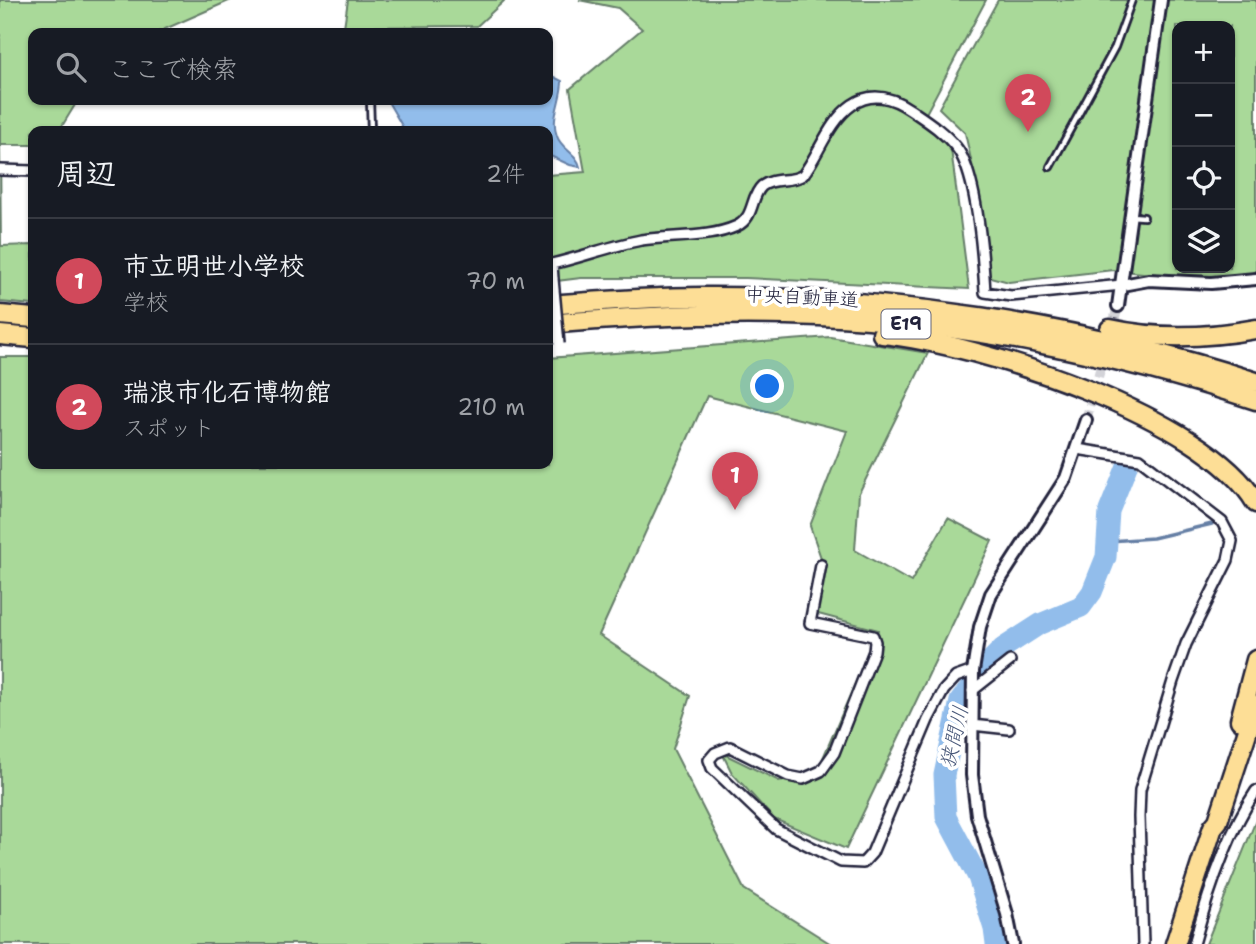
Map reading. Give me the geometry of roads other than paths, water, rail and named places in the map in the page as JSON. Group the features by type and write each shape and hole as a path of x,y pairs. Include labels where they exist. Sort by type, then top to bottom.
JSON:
{"highway":[{"name":"中央自動車道","path":"553,305 700,297 780,298 895,306 1030,326 1121,344 1256,382"},
{"path":"895,306 961,305 988,308 1127,333 1179,338 1211,337 1256,329"},
{"path":"0,314 28,317"},
{"name":"中央自動車道","path":"553,324 681,316 821,316 951,330 1047,346 1120,362 1256,400"},
{"path":"681,316 693,323 790,325 902,336 973,351 1084,388 1145,416 1224,465 1247,488 1256,503"},
{"path":"0,335 28,338"},
{"path":"1213,827 1211,820 1256,660"},
{"path":"1175,944 1256,705"}],"street":[{"path":"1118,306 1161,0"},
{"path":"553,264 642,240 716,232 740,224 750,214 764,184 797,179 803,175 842,115 851,106 874,96 903,104 940,129 963,158 979,223 985,292 1011,296 1149,280 1211,283 1256,279"},
{"path":"0,170 28,172"},
{"path":"553,279 559,344"},
{"path":"1013,944 1007,914 977,815 972,775 973,671 980,626 990,594 1066,478 1086,420"},
{"path":"1077,449 1140,459 1222,522 1232,541 1228,560 1186,644 1140,790 1143,944"},
{"path":"821,565 810,623 864,633 873,636 875,642 874,651 834,753 821,771 803,779 788,776 730,747 715,753 709,760 712,768 776,829 841,862 863,863 872,853 928,720 944,690 956,677 973,671"},
{"path":"972,691 1010,661"},
{"path":"972,721 1009,729"},
{"path":"1194,944 1242,812 1256,792"}],"lane":[{"path":"1050,167 1115,47 1132,0"},
{"path":"370,105 371,126"},
{"path":"1130,216 1144,217"}],"water":[{"path":"553,76 562,81 555,122 557,136 576,158 580,167 553,157 553,126 402,126 390,105 553,105"}],"waterway":[{"name":"狭間川","path":"996,944 978,877 946,817 944,775 960,701 1003,648 1040,624 1081,607 1092,592 1106,557 1109,511 1127,466"},
{"path":"1109,541 1153,538 1212,524"}],"tunnel":[{"path":"1111,333 1118,306"},
{"path":"1086,420 1105,352"}],"place":[{"name":"瑞浪市化石博物館","path":"1028,132"},
{"name":"市立明世小学校","path":"735,510"}]}
